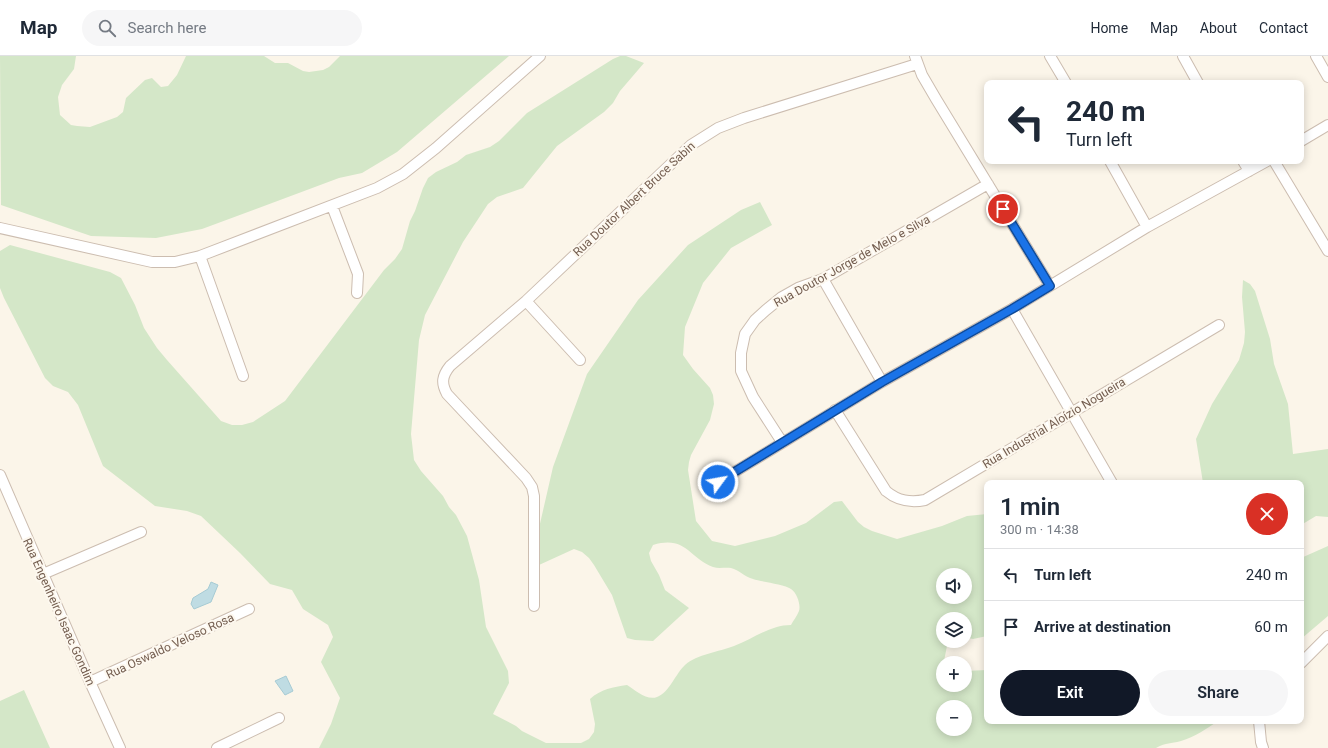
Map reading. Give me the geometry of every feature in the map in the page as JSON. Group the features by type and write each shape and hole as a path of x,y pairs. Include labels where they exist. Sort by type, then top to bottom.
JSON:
{"street":[{"path":"0,228 152,262 175,262 200,256 377,188 403,174 436,148 540,56"},
{"path":"1050,56 1064,80"},
{"path":"1182,56 1196,80"},
{"path":"1316,56 1328,77"},
{"path":"916,60 936,99 1050,286"},
{"name":"Rua Doutor Albert Bruce Sabin","path":"534,606 534,501 532,487 526,478 447,394 442,383 443,378 450,366 526,300 674,160 703,136 718,128 744,118 916,60"},
{"path":"1304,139 1328,125"},
{"path":"1112,164 1147,227"},
{"path":"1245,164 1249,171"},
{"path":"718,482 882,382 1012,309 1147,227 1262,164"},
{"path":"1276,164 1328,251"},
{"name":"Rua Doutor Jorge de Melo e Silva","path":"782,442 753,397 741,371 741,353 745,334 755,320 782,297 798,288 823,279 988,184"},
{"path":"332,206 358,274 357,293"},
{"path":"200,256 243,376"},
{"path":"823,279 882,382"},
{"path":"526,300 580,360"},
{"path":"1012,309 1110,480"},
{"name":"Rua Industrial Aloízio Nogueira","path":"835,410 886,491 903,501 915,502 925,500 1219,325"},
{"name":"Rua Engenheiro Isaac Gondim","path":"0,475 120,748"},
{"path":"43,574 141,532"},
{"name":"Rua Oswaldo Veloso Rosa","path":"90,682 249,609"},
{"path":"1304,660 1328,636"},
{"path":"217,748 279,718"},
{"path":"1259,724 1263,748"}],"green space":[{"path":"0,56 76,56 74,69 62,85 58,97 60,115 71,125 90,127 117,117 123,112 126,98 145,80 152,78 161,87 168,86 177,75 186,56 264,56 275,63 288,63 303,71 309,72 323,70 329,67 340,56 509,56 397,152 362,173 339,178 202,229 156,238 91,236 1,205"},
{"path":"620,56 626,56 644,63 620,91 613,103 604,112 557,146 523,188 497,197 488,204 463,242 425,315 419,340 411,434 414,460 421,471 443,496 449,507 456,515 467,536 479,580 486,627 508,671 509,683 493,714 546,743 581,743 589,739 594,732 595,724 590,699 598,693 627,685 649,698 657,697 669,687 685,665 690,661 734,646 776,627 791,625 798,613 798,599 795,593 788,587 750,578 731,568 713,567 680,545 664,543 653,545 649,553 651,561 665,590 689,608 653,641 635,640 627,638 612,595 594,565 582,552 574,549 539,565 539,528 553,467 587,374 638,300 688,245 741,210 760,202 772,225 731,248 703,283 685,327 683,355 710,388 713,395 714,404 710,420 691,455 688,470 696,521 712,541 735,546 775,536 806,523 834,502 842,501 858,522 864,527 897,539 942,526 967,516 984,514 984,637 972,639 972,612 936,612 936,648 947,648 945,656 936,656 936,692 972,692 972,671 984,670 984,724 1213,724 1191,737 1156,748 319,748 331,724 340,698 321,662 333,637 328,625 303,609 292,590 270,584 201,516 187,511 155,506 103,466 78,405 68,392 53,386 45,378 4,298 0,288 0,251 10,245 110,272 121,278 135,305 144,328 157,348 221,421 232,425 242,425 253,422 285,401 384,270 395,259 402,249 410,221 428,178 436,172 457,162 466,155 490,147 499,141 527,113 613,59"},
{"path":"1243,280 1250,284 1255,291 1270,339 1274,364 1288,404 1293,454 1328,449 1328,517 1316,516 1304,523 1304,480 1203,480 1196,439 1212,404 1239,360 1244,343 1245,332 1242,297"},
{"path":"1328,546 1328,616 1304,636 1304,557"},
{"path":"24,690 50,748 0,748 0,701"}],"water":[{"path":"211,582 218,585 211,602 194,609 191,604 193,598 208,589"},
{"path":"286,676 293,691 285,695 275,681"}],"route":[{"path":"718,482 882,382 1050,286 1003,209"}]}
